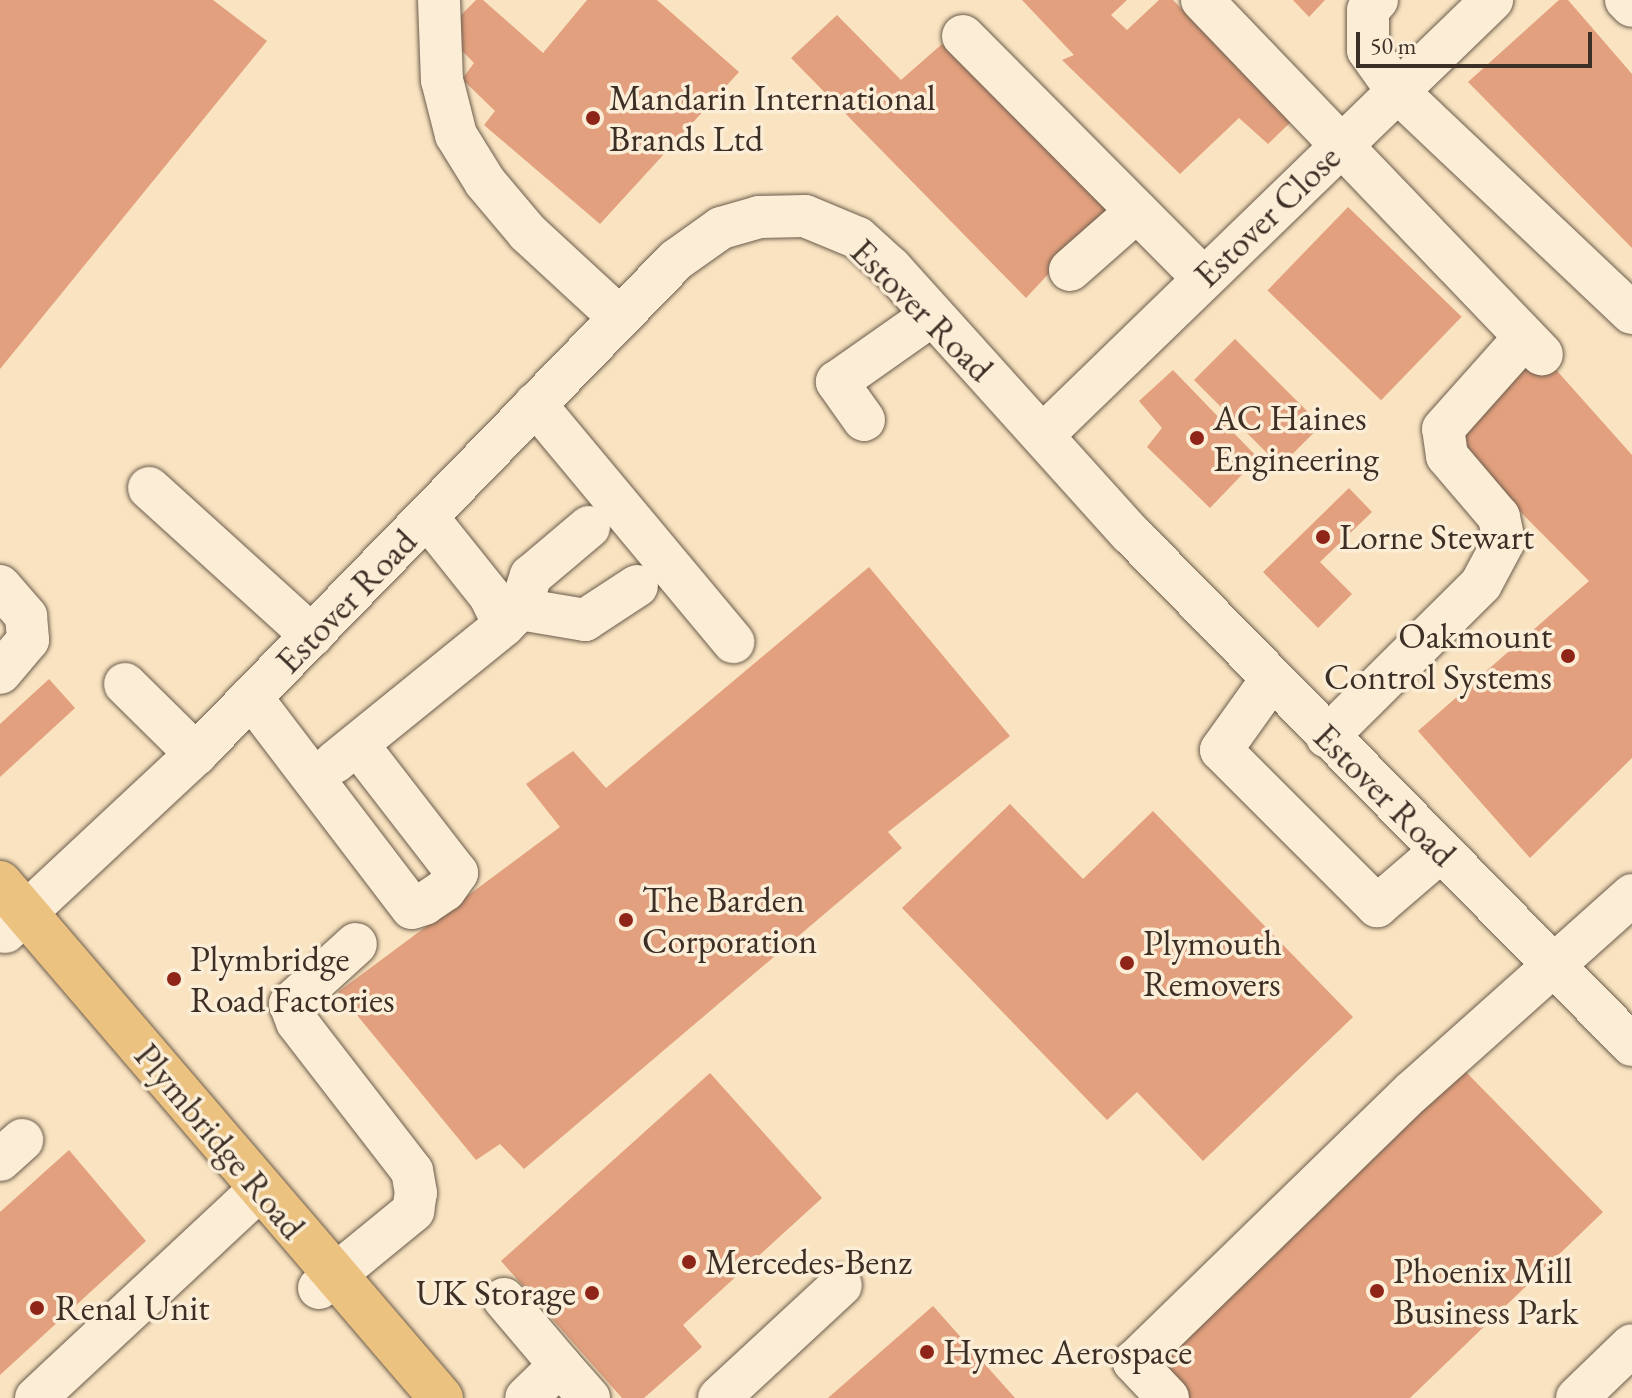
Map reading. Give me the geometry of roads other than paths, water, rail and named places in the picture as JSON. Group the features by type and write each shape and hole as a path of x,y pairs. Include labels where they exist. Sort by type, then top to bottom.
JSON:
{"main road":[{"name":"Plymbridge Road","path":"8,914 327,1282 441,1398"},
{"name":"Plymbridge Road","path":"327,1282 416,1398"}],"street":[{"path":"439,0 442,80 456,135 485,182 528,233 620,318"},
{"path":"1202,0 1533,346 1443,429 1447,456 1499,517 1504,541 1481,584 1327,737"},
{"path":"1377,0 1368,10 1368,50 1397,91 1632,313"},
{"name":"Estover Close","path":"1044,434 1492,0"},
{"path":"1626,0 1632,6"},
{"path":"963,36 1204,279"},
{"path":"1070,270 1137,211"},
{"name":"Estover Road","path":"8,914 196,754 676,260 721,228 759,217 805,216 858,238 1044,434 1130,533 1632,1045"},
{"path":"864,420 837,382 931,316"},
{"path":"535,404 733,642"},
{"path":"149,488 312,636"},
{"path":"427,517 490,596 512,617 585,620 637,586"},
{"path":"315,778 512,617 531,576 589,527"},
{"path":"0,586 26,616 28,640 0,673"},
{"path":"1271,680 1221,750 1377,906 1441,851"},
{"path":"125,684 196,754"},
{"path":"251,697 412,908 445,890 457,873 358,745"},
{"path":"1168,1398 1134,1362 1413,1091 1556,968 1632,895"},
{"path":"327,1282 413,1211 416,1193 412,1171 297,1022 290,1004 356,944"},
{"path":"36,1398 252,1196"},
{"path":"719,1398 841,1285"},
{"path":"504,1299 589,1398"},
{"path":"1577,1398 1632,1345"},
{"path":"526,1398 560,1365"}],"place":[{"name":"Mandarin International Brands Ltd","path":"593,118"},
{"name":"AC Haines Engineering","path":"1197,438"},
{"name":"Lorne Stewart","path":"1323,537"},
{"name":"Oakmount Control Systems","path":"1568,656"},
{"name":"The Barden Corporation","path":"626,920"},
{"name":"Plymouth Removers","path":"1127,963"},
{"name":"Plymbridge Road Factories","path":"174,979"},
{"name":"Mercedes-Benz","path":"689,1262"},
{"name":"Phoenix Mill Business Park","path":"1377,1291"},
{"name":"UK Storage","path":"592,1293"},
{"name":"Renal Unit","path":"37,1308"},
{"name":"Hymec Aerospace","path":"927,1352"}]}
